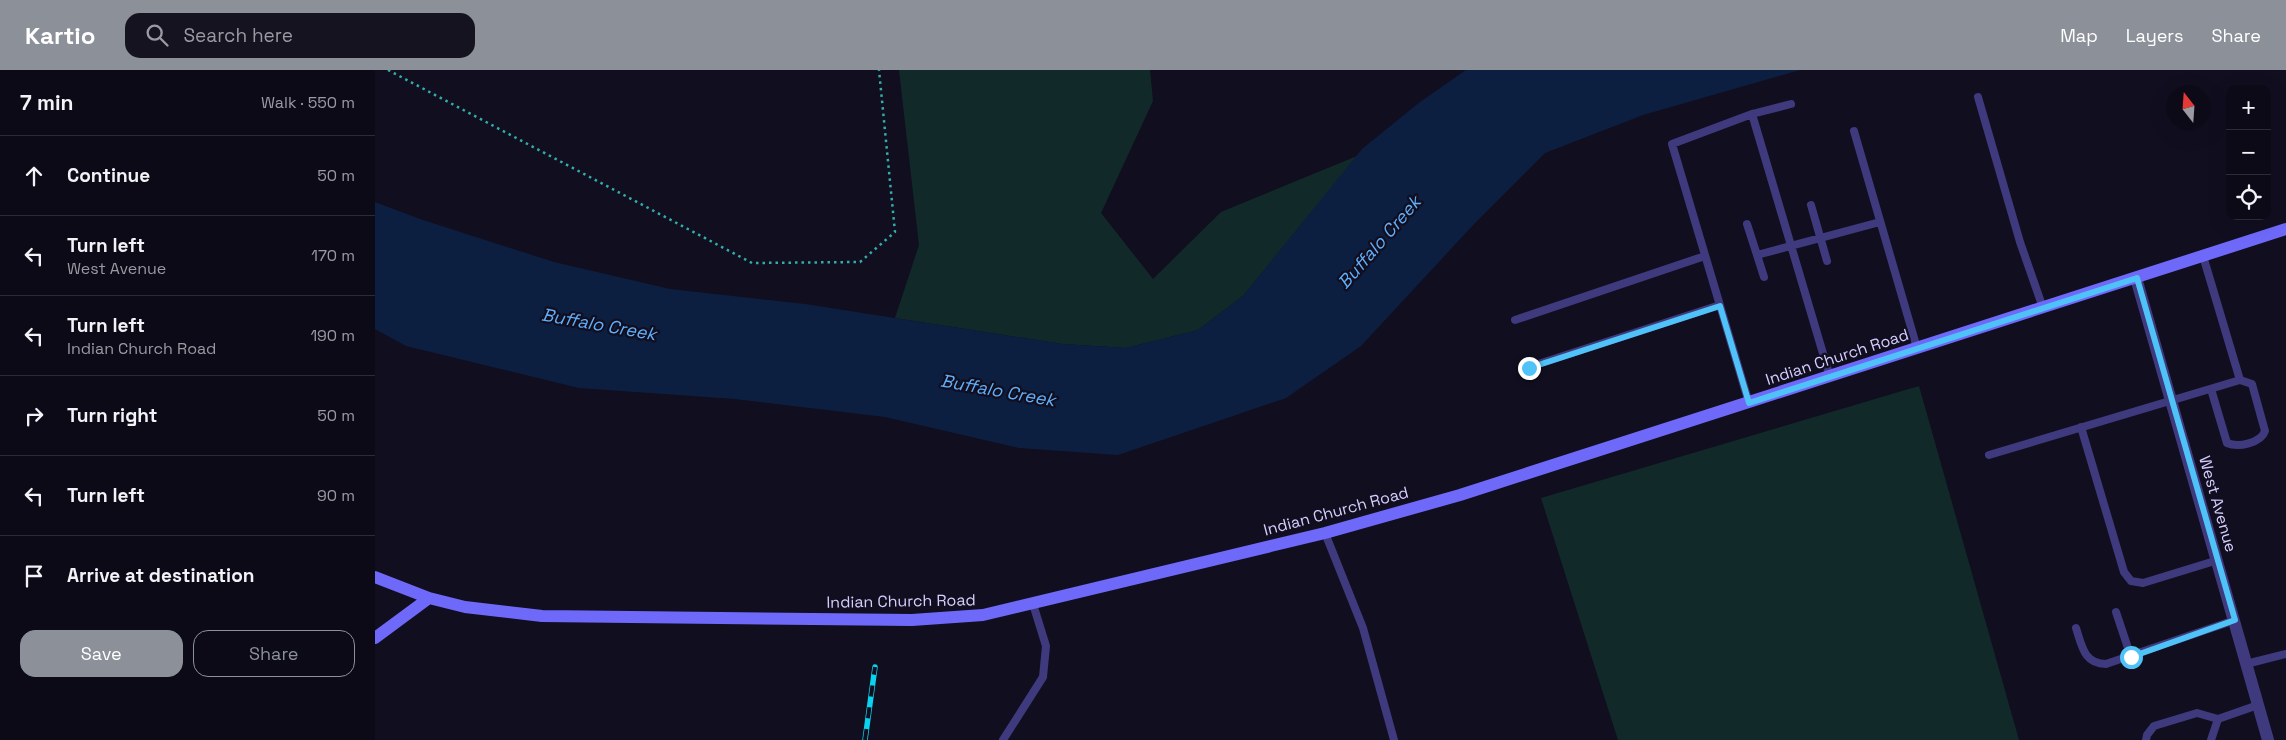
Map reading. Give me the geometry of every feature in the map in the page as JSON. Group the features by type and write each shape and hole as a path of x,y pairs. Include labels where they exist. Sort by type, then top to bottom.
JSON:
{"street":[{"name":"Indian Church Road","path":"375,577 429,598 465,607 542,616 912,620 983,615 1325,533 1460,495 2286,229"},
{"name":"West Avenue","path":"2137,278 2268,740"},
{"path":"375,638 429,598"}],"lane":[{"path":"1978,97 2020,242 2043,308"},
{"path":"1749,403 1672,144 1752,114 1791,104"},
{"path":"1752,114 1830,377"},
{"path":"1854,131 1917,348"},
{"path":"1811,205 1827,261"},
{"path":"1757,255 1880,222"},
{"path":"1747,224 1764,277"},
{"path":"1515,320 1705,256"},
{"path":"2203,256 2240,380"},
{"path":"1529,368 1720,306"},
{"path":"1989,455 2240,380 2252,384 2265,431 2263,437 2238,445 2227,443 2211,389"},
{"path":"2081,427 2124,572 2131,581 2143,583 2218,560"},
{"path":"1325,533 1363,628 1394,740"},
{"path":"1003,740 1043,677 1046,646 1033,604"},
{"path":"2116,612 2131,657"},
{"path":"2076,628 2085,654 2097,664 2105,664 2131,657 2235,620"},
{"path":"2246,664 2286,654"},
{"path":"2146,740 2154,726 2197,713 2218,720 2258,705"},
{"path":"2211,740 2218,720"}],"path":[{"path":"388,70 752,264 860,262 895,232 879,70"}],"green space":[{"path":"899,70 1150,70 1153,101 1101,213 1153,279 1221,212 1357,156 1243,296 1198,330 1126,348 1062,344 895,318 919,245"},
{"path":"1919,386 2019,740 1618,740 1541,498"}],"water":[{"name":"Buffalo Creek","path":"1466,70 1800,70 1643,115 1545,153 1475,223 1361,346 1286,398 1118,455 1019,448 885,417 735,399 579,388 406,346 375,329 375,202 420,219 554,262 670,289 805,304 1062,344 1126,348 1198,330 1243,296 1362,149 1420,102"}],"railway":[{"path":"865,740 875,667"}],"route":[{"path":"1529,368 1720,306 1749,403 2137,278 2235,620 2131,657"}]}
